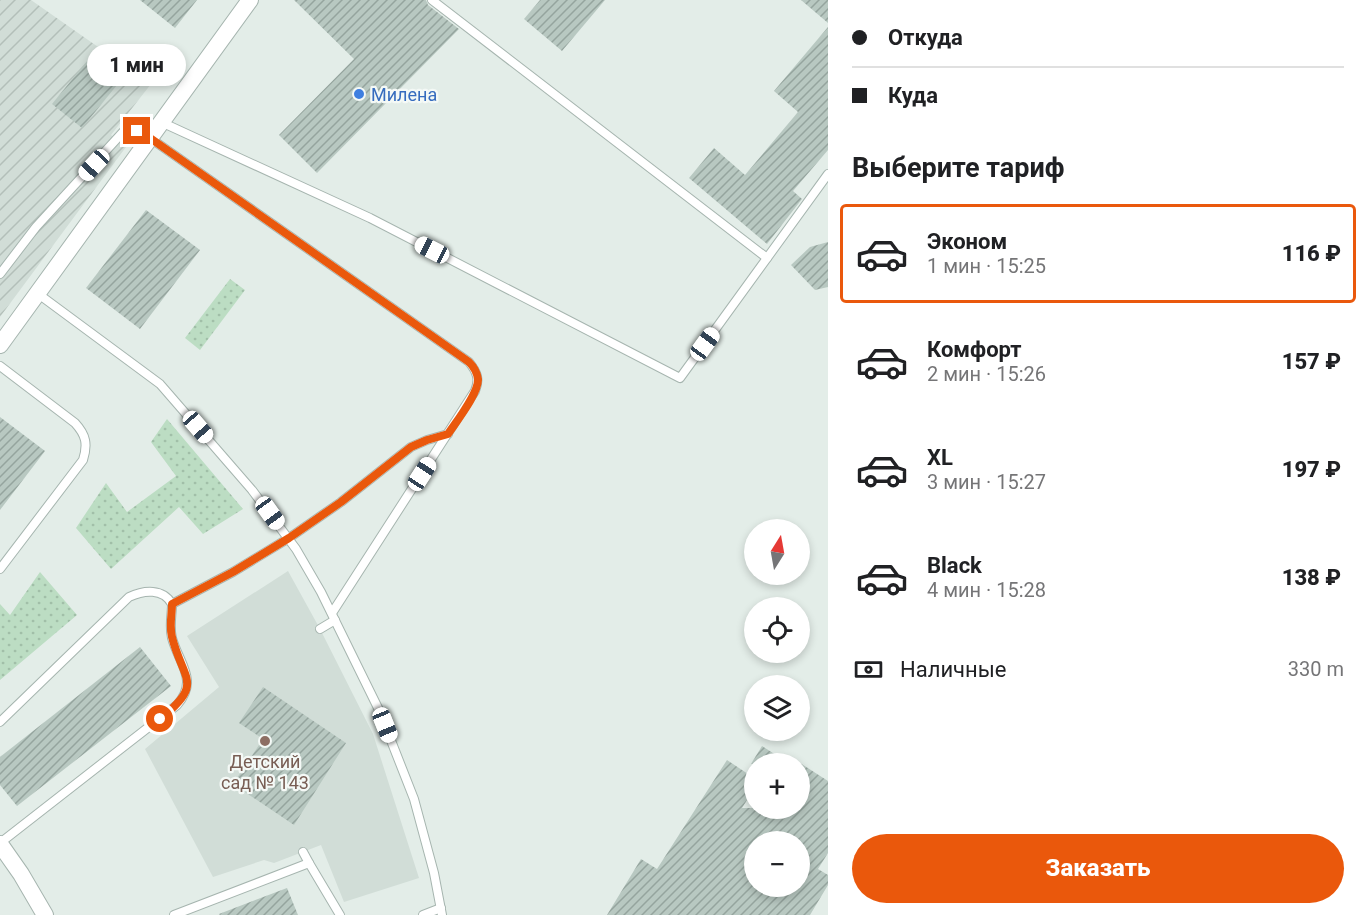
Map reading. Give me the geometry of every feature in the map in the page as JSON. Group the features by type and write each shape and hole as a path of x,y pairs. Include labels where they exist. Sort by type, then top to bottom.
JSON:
{"street":[{"path":"0,345 250,0"},
{"path":"0,844 21,873 45,915"}],"lane":[{"path":"432,0 767,258"},
{"path":"161,122 370,218 680,378 828,174"},
{"path":"0,274 36,227 123,132 137,131 469,362 475,369 478,385 334,616 320,628"},
{"path":"37,293 160,384 252,490 289,538 334,616 375,699 414,799 430,854 442,911 423,915"},
{"path":"0,366 75,423 83,432 86,449 83,460 0,569"},
{"path":"172,604 233,572 289,538 341,502 411,447 448,434"},
{"path":"0,722 129,597 149,592 168,597 172,604 171,636 188,681 184,697 177,705 0,844"},
{"path":"303,852 340,915"},
{"path":"174,915 309,863"}],"shaded area":[{"path":"0,0 31,0 151,84 111,135 126,147 0,317"},
{"name":"Детский сад № 143","path":"288,571 373,734 419,878 344,902 321,845 274,863 264,860 213,877 145,749 219,687 187,636"}],"green space":[{"path":"230,279 245,290 200,350 185,338"},
{"path":"167,419 243,509 203,534 179,507 111,569 76,528 106,483 127,512 176,476 151,442"},
{"path":"40,572 77,615 0,680 0,604 10,615"}],"building":[{"path":"140,0 197,0 175,28"},
{"path":"294,0 426,0 428,5 459,29 317,173 279,135 354,59"},
{"path":"540,0 605,0 562,51 524,19"},
{"path":"801,0 828,0 828,23"},
{"path":"828,27 828,150 793,191 802,199 767,244 689,178 714,148 745,175 798,112 774,91"},
{"path":"96,50 126,74 82,128 52,104"},
{"path":"146,210 200,250 140,329 86,288"},
{"path":"828,242 828,287 815,290 791,265 810,247"},
{"path":"0,417 45,451 0,510"},
{"path":"140,647 171,686 17,806 0,785 0,757"},
{"path":"263,687 346,743 294,825 233,784 263,739 239,723"},
{"path":"762,746 773,753 758,753"},
{"path":"727,760 744,771 744,805 742,808 744,808 744,819 810,819 810,769 828,781 828,853 818,869 828,875 828,885 810,915 607,915 641,859 657,869"},
{"path":"287,888 298,915 219,914"}],"place":[{"name":"Милена","path":"359,94"},
{"name":"Детский сад № 143","path":"265,741"}],"route":[{"path":"137,131 469,362 478,377 475,391 448,434 411,447 341,502 289,538 233,572 172,604 171,636 188,681 184,697 160,719"}]}
